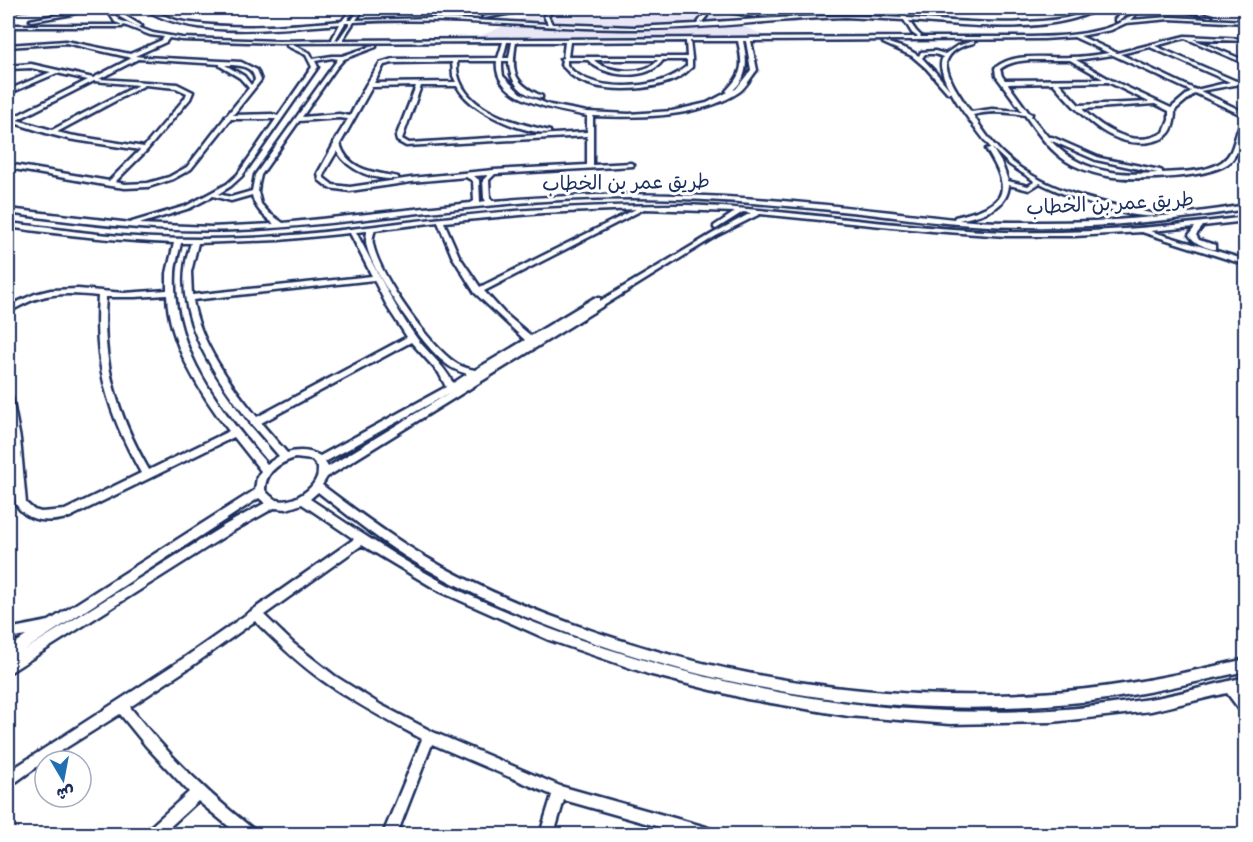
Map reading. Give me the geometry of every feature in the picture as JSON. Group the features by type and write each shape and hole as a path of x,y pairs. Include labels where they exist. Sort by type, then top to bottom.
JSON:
{"street":[{"path":"8,10 28,8"},
{"path":"38,22 88,8"},
{"path":"108,8 112,16 126,26"},
{"path":"116,8 120,15 135,24 172,33 280,39 1027,35 1075,32 1110,23 1131,8"},
{"path":"146,8 169,19 207,26 329,21"},
{"path":"152,8 173,18 210,24 457,18 493,16 536,8 537,12 548,12"},
{"path":"239,8 256,8"},
{"path":"333,39 354,8"},
{"path":"341,39 362,8"},
{"path":"550,23 546,16 553,8"},
{"path":"696,8 716,14 726,11"},
{"path":"713,8 768,18"},
{"path":"892,8 920,36"},
{"path":"898,8 907,36"},
{"path":"457,18 635,26 845,15 1028,21 1062,18 1092,8"},
{"path":"380,19 636,28 817,17 901,17 1030,23 1065,19 1098,8"},
{"path":"1124,22 1140,8"},
{"path":"1176,8 1245,21"},
{"path":"699,23 705,16 704,12"},
{"path":"1190,12 1180,14 1192,20"},
{"path":"8,24 38,22 126,26 182,39 278,42 514,42 998,39 1091,33 1124,22 1149,19 1245,21"},
{"path":"1091,33 1088,35 1090,38 1115,53"},
{"path":"1071,35 1085,39 1115,53 1196,91 1245,116 1237,134 1233,154 1227,160 1213,168 1189,173 1141,177 1100,172 1071,161 1061,154 1043,134 997,69 1004,63 1018,60 1071,59 1115,53 1185,37 1245,40"},
{"path":"127,56 140,53 167,37"},
{"path":"1185,37 1245,63"},
{"path":"144,59 148,54 182,39"},
{"path":"998,39 962,45 946,56 943,68 949,83 996,150 1008,161 1036,179 1092,202 1146,214 1174,217"},
{"path":"514,42 509,69 513,78 521,86 549,101 614,112 660,111 698,104 721,96 737,85 745,69 740,40"},
{"path":"505,42 500,59 502,78 518,93 549,106 590,114 661,114 702,107 739,91 751,78 754,70 748,40"},
{"path":"858,40 889,44 920,58 929,65 997,161 1008,183 1004,197 991,208 971,216 943,220"},
{"path":"568,41 563,59 568,71 586,81 615,87 634,87 670,81 683,74 690,66 688,41"},
{"path":"125,226 178,211 214,195 240,175 315,67 314,60 302,50 278,42"},
{"path":"280,225 257,205 253,193 258,175 328,73 342,58 365,48 392,42"},
{"path":"8,46 76,43 136,58 234,63 255,70 258,80 189,168 181,174 148,185 110,184 8,166"},
{"path":"1150,45 1234,82"},
{"path":"920,58 923,53 928,52 946,56"},
{"path":"314,60 325,57 342,58"},
{"path":"9,120 136,58"},
{"path":"563,59 690,58"},
{"path":"510,59 385,63 380,66 321,173 321,179 331,187 350,189 494,172 631,165"},
{"path":"590,59 595,66 601,69 627,72 654,68 661,62 661,59"},
{"path":"1071,59 1109,81 1172,110"},
{"path":"454,60 454,73 458,84 469,99 486,110 526,126 566,135"},
{"path":"216,63 242,77 251,88"},
{"path":"8,67 31,66 95,80 183,87 190,92 190,95 145,149 110,184"},
{"path":"8,92 55,72"},
{"path":"1054,81 1100,129 1108,134 1130,140 1162,137 1167,133 1172,120 1172,110"},
{"path":"1004,82 1109,81"},
{"path":"1172,110 1196,91 1245,81"},
{"path":"419,84 399,137 399,140 408,145 590,134"},
{"path":"369,85 458,84"},
{"path":"51,133 142,85"},
{"path":"1196,91 1245,110"},
{"path":"1079,107 1157,103"},
{"path":"964,105 982,108 1022,106"},
{"path":"303,109 314,111 356,109"},
{"path":"232,111 285,110"},
{"path":"971,114 1016,112 1030,115"},
{"path":"590,114 590,166"},
{"path":"227,117 272,116 280,118"},
{"path":"297,118 330,116 351,118"},
{"path":"9,120 51,133 92,142 145,149"},
{"path":"1043,134 1077,152 1121,165 1189,173"},
{"path":"338,142 343,158 363,171 377,176 411,180"},
{"path":"492,203 487,198 486,180 494,172"},
{"path":"467,175 477,180 477,201 474,204"},
{"path":"1008,183 1029,188 1037,183 1036,179"},
{"path":"214,195 231,199 253,193"},
{"name":"طريق عمر بن الخطاب","path":"8,211 125,226 188,228 280,225 474,204 580,196 739,198 943,220 1036,225 1174,217 1245,207"},
{"path":"478,291 600,218 646,207"},
{"name":"طريق عمر بن الخطاب","path":"8,225 82,236 195,242 282,238 517,212 600,218 646,207 742,210 972,232 1072,234 1139,231 1245,219"},
{"path":"320,460 451,388 742,210"},
{"path":"320,460 305,454 285,457 266,470 259,485 260,492 263,497 274,503 283,504 303,499 318,487 324,474 714,235 759,212"},
{"path":"440,220 452,251 478,291 530,340"},
{"path":"1200,225 1192,233 1197,241 1245,257"},
{"path":"372,228 369,241 377,261 412,319 434,347 453,366 476,373"},
{"path":"352,231 375,278 412,338 442,371 451,388"},
{"path":"1139,231 1245,263"},
{"path":"178,242 169,271 170,292 179,333 192,366 234,433 266,470"},
{"path":"195,242 187,269 189,298 198,328 212,359 254,423 285,457"},
{"path":"189,298 375,278"},
{"path":"8,309 39,294 57,291 74,290 102,294 170,292"},
{"path":"102,294 100,341 107,386 120,423 147,475"},
{"path":"254,423 412,338"},
{"path":"8,397 21,504 26,512 35,516 50,517 66,514 234,433"},
{"path":"320,460 324,474"},
{"path":"318,487 372,530 402,549 470,586 517,607 611,643 667,660 790,687 900,699 987,702 1050,698 1149,686 1245,665"},
{"path":"8,654 260,492"},
{"path":"303,499 392,559 462,597 546,633 649,669 772,698 921,715 1026,716 1133,708 1245,683"},
{"path":"8,667 235,524 274,503"},
{"path":"8,779 122,707 362,539"},
{"path":"256,615 290,648 331,680 377,709 429,736 560,792 706,834"},
{"path":"8,634 58,623"},
{"path":"1230,688 1245,709"},
{"path":"122,707 144,736 198,792 248,834"},
{"path":"390,834 429,736"},
{"path":"153,834 198,792"},
{"path":"547,834 560,792"}],"shaded area":[{"path":"546,8 703,8 770,38 471,40"}]}
